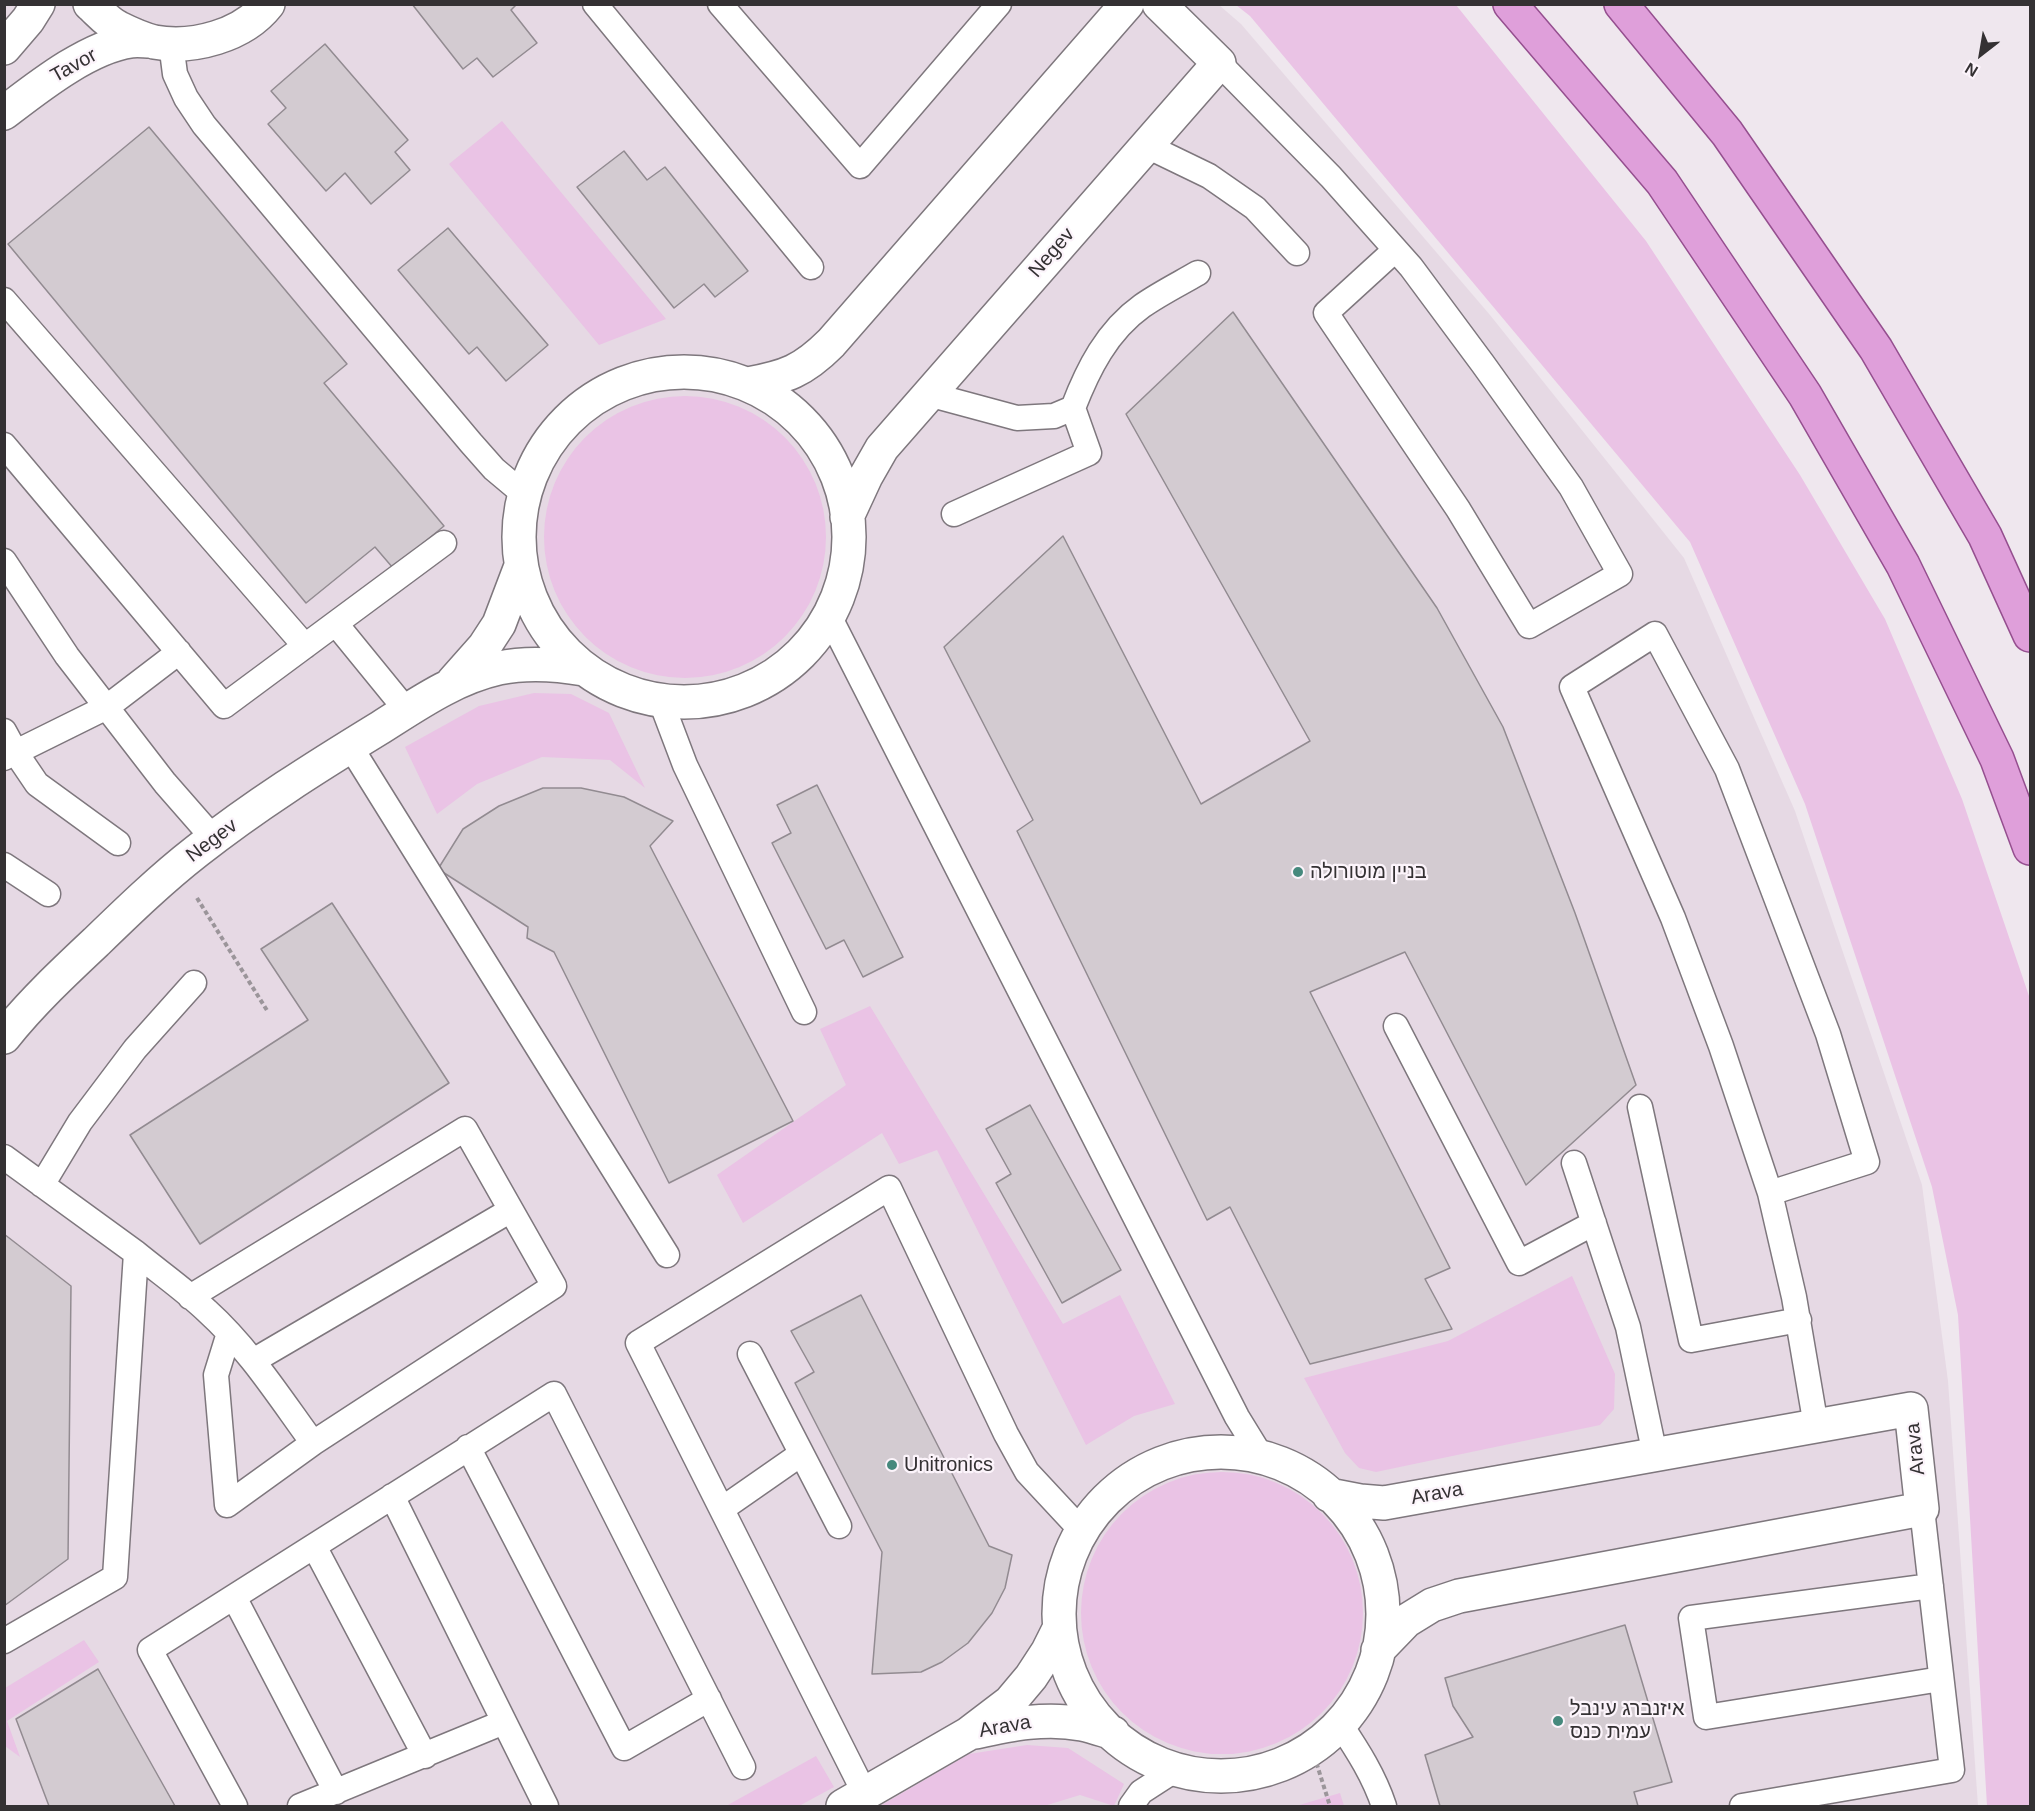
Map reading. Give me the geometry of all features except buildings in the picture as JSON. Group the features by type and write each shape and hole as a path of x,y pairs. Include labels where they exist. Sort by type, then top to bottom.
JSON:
{"main road":[{"path":"1510,4 1662,182 1806,395 1903,565 1997,759 2031,848"},
{"path":"1622,4 1727,133 1876,349 1985,536 2031,635"}],"street":[{"path":"4,48 28,20 38,4"},
{"path":"90,4 117,27 162,42"},
{"name":"Tavor","path":"4,113 71,65 104,50 131,41 191,44 229,34 262,13 268,4"},
{"path":"748,384 779,379 815,359 831,343 1127,4"},
{"path":"1159,4 1219,63"},
{"name":"Negev","path":"847,517 882,448 1219,63"},
{"path":"703,372 748,384 788,408 820,441 842,485 850,534 844,583 821,631 785,670 738,694 684,703 632,694 584,669 555,641 533,605 521,567 519,515 534,466 563,423 603,392 651,375 703,372"},
{"name":"Negev","path":"452,684 484,647 499,624 521,567"},
{"name":"Negev","path":"4,1037 63,973 133,906 178,868 214,839 350,746 452,684 497,669 529,664 553,664 584,669"},
{"name":"Arava","path":"1329,1495 1360,1502 1384,1503 1911,1409 1922,1509"},
{"path":"1209,1452 1261,1456 1309,1477 1329,1495 1347,1512 1370,1548 1382,1589 1383,1632 1371,1677 1347,1718 1312,1749 1269,1770 1222,1777 1175,1770 1132,1750 1097,1719 1072,1679 1059,1629 1062,1578 1081,1530 1114,1491 1159,1463 1209,1452"},
{"path":"1378,1650 1406,1621 1432,1605 1459,1596 1922,1509"},
{"name":"Arava","path":"854,1800 968,1734 1010,1702 1048,1652 1059,1629"},
{"name":"Arava","path":"968,1734 1008,1724 1046,1720 1081,1724 1113,1733"}],"lane":[{"path":"595,4 811,267"},
{"path":"720,4 860,166 999,4"},
{"path":"162,42 186,98 204,125 471,443 494,469 525,495"},
{"path":"1219,63 1331,177 1411,267 1570,487 1620,574 1528,626 1458,509 1326,312 1395,250"},
{"path":"1147,146 1209,176 1255,208 1296,253"},
{"path":"954,514 1089,453 1073,408 1085,376 1107,340 1141,307 1197,273"},
{"path":"4,300 305,646"},
{"path":"928,394 1017,418 1054,416 1073,408"},
{"path":"4,445 224,706 444,543"},
{"path":"4,561 67,656 165,783 214,839"},
{"path":"829,616 1237,1417 1261,1456"},
{"path":"336,624 406,711"},
{"path":"1770,1193 1867,1162 1828,1034 1727,769 1655,634 1572,687 1673,918 1721,1046 1770,1193 1799,1320 1816,1426"},
{"path":"10,756 107,707 179,652"},
{"path":"660,699 685,765 804,1012"},
{"path":"4,730 10,756 37,784 118,843"},
{"path":"350,746 667,1255"},
{"path":"4,865 48,894"},
{"path":"42,1185 80,1122 135,1049 194,983"},
{"path":"1396,1026 1520,1263 1594,1223"},
{"path":"1640,1107 1691,1340 1799,1320"},
{"path":"190,1297 465,1129 554,1286 314,1443 227,1504 216,1375 229,1333"},
{"path":"4,1157 136,1253 208,1311 253,1361 314,1443"},
{"path":"1574,1164 1628,1327 1655,1455"},
{"path":"854,1800 722,1509 638,1343 889,1188 1006,1434 1027,1472 1081,1530"},
{"path":"253,1361 511,1210"},
{"path":"4,1641 115,1577 136,1253"},
{"path":"750,1354 839,1526"},
{"path":"235,1806 150,1650 554,1394 743,1767"},
{"path":"468,1448 624,1748 709,1699"},
{"path":"722,1509 801,1454"},
{"path":"392,1496 546,1806"},
{"path":"1742,1806 1952,1770 1922,1509"},
{"path":"314,1546 425,1755"},
{"path":"1931,1586 1690,1618 1706,1717 1941,1679"},
{"path":"234,1597 336,1792"},
{"path":"300,1806 504,1722"},
{"path":"1340,1724 1367,1765 1384,1806"},
{"path":"1131,1806 1141,1792 1175,1770"}],"path":[{"path":"178,868 268,1012"},
{"path":"1312,1749 1330,1806"}],"shaded area":[{"path":"5,5 1219,5 1241,24 1490,315 1684,558 1795,811 1922,1185 1948,1381 1978,1806 5,1806"},
{"path":"1236,5 1456,5 1646,241 1800,475 1885,619 1962,799 2030,1002 2030,1806 1987,1806 1958,1315 1932,1187 1805,804 1690,542 1250,16"},
{"path":"502,121 666,319 599,345 449,164"},
{"path":"699,396 713,398 752,412 785,437 803,458 816,483 824,509 826,537 824,565 816,591 803,616 785,637 764,655 739,668 713,676 671,678 657,676 618,662 595,646 576,627 560,604 546,565 544,523 546,509 560,470 576,447 595,428 618,412 657,398"},
{"path":"534,693 571,694 609,713 645,788 610,760 542,757 477,784 437,814 405,747 479,706"},
{"path":"870,1006 1063,1324 1120,1295 1175,1404 1134,1416 1086,1445 937,1150 899,1164 882,1133 743,1223 717,1175 846,1085 820,1029"},
{"path":"1572,1276 1615,1374 1614,1409 1600,1425 1376,1472 1359,1468 1345,1453 1304,1378 1448,1341"},
{"path":"1236,1472 1250,1474 1289,1488 1322,1513 1347,1546 1353,1559 1361,1585 1363,1613 1361,1641 1353,1667 1347,1680 1322,1713 1289,1738 1276,1744 1250,1752 1208,1754 1194,1752 1155,1738 1132,1722 1113,1703 1097,1680 1083,1641 1081,1599 1083,1585 1097,1546 1113,1523 1132,1504 1155,1488 1194,1474"},
{"path":"84,1640 99,1662 7,1721 20,1757 5,1746 5,1688"},
{"path":"1027,1745 1068,1748 1124,1784 1114,1806 1080,1795 1044,1806 880,1806 969,1754"},
{"path":"816,1756 834,1787 799,1806 726,1806"},
{"path":"1340,1793 1344,1806 1296,1806"}],"place":[{"name":"בניין מוטורולה","path":"1298,872"},
{"name":"Unitronics","path":"892,1465"},
{"name":"איזנברג עינבל עמית כנס","path":"1558,1721"}]}
